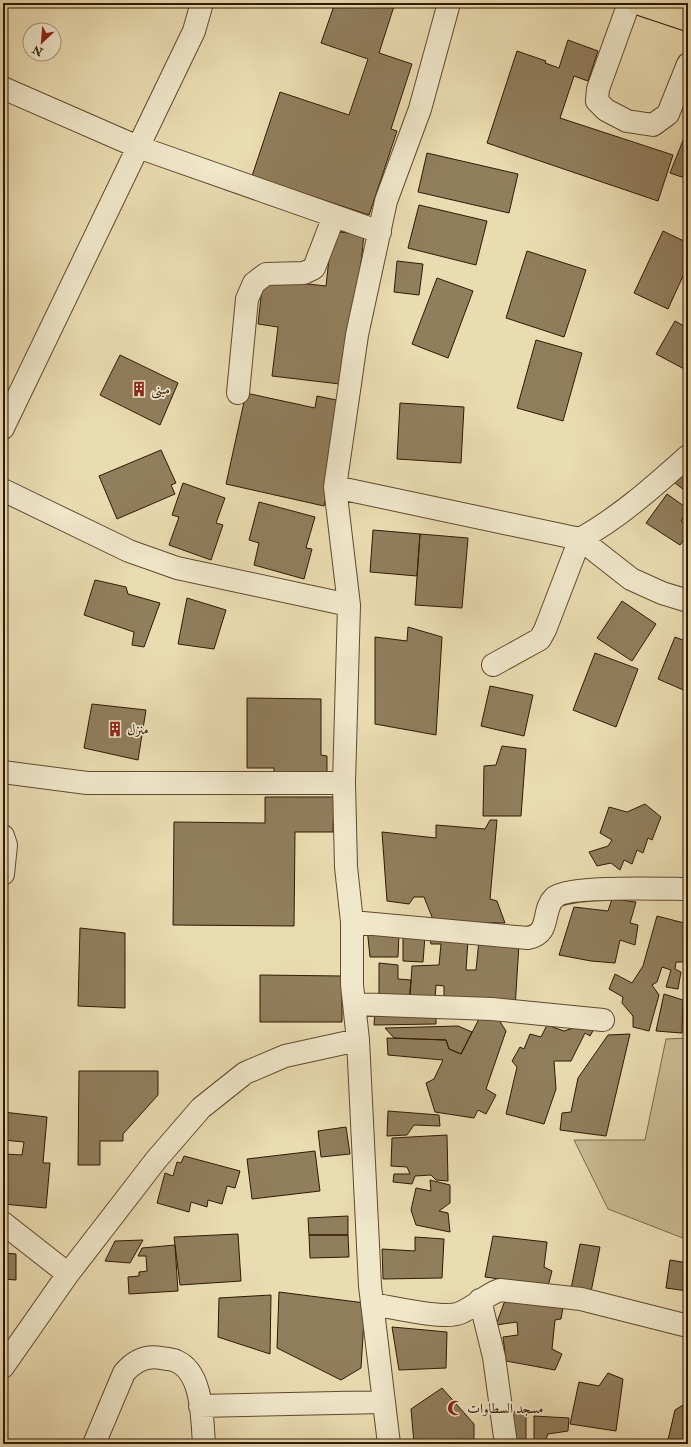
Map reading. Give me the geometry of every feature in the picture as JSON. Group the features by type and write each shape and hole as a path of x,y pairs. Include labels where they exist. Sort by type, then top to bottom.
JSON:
{"main road":[{"path":"637,3 688,20"}],"street":[{"path":"3,428 194,32 202,3"},
{"path":"389,1444 372,1304 358,1040 352,985 352,922 346,867 344,783 349,605 335,486 357,335 386,201 420,109 449,3"},
{"path":"629,3 598,89 597,101 606,110 627,121 653,125 662,120 668,114 688,64"},
{"path":"3,88 138,147 380,232"},
{"path":"238,393 248,299 254,283 266,274 304,272 314,268 334,216"},
{"path":"493,665 540,639 545,630 580,539 604,526 645,494 688,456"},
{"path":"335,486 580,539 631,579 662,593 688,601"},
{"path":"3,490 129,551 177,568 349,605"},
{"path":"3,772 87,783 344,783"},
{"path":"3,836 6,845 3,874"},
{"path":"352,922 528,938 540,933 545,924 551,903 559,894 613,888 688,889"},
{"path":"354,1004 492,1009 603,1020"},
{"path":"3,1367 68,1274 156,1160 201,1108 245,1073 285,1056 358,1040"},
{"path":"3,1223 68,1274"},
{"path":"372,1304 442,1315 459,1314 480,1300 500,1290 566,1297 688,1326"},
{"path":"480,1300 494,1357 506,1444"},
{"path":"94,1444 124,1373 132,1364 142,1359 159,1357 176,1361 188,1368 195,1379 200,1406 204,1444"},
{"path":"200,1406 384,1402"}],"shaded area":[{"path":"688,1038 688,1240 608,1209 574,1140 645,1140 666,1039"}],"building":[{"path":"335,3 395,3 379,53 412,64 391,129 397,131 369,215 252,176 280,92 349,115 368,59 321,43"},
{"path":"568,40 598,51 588,81 574,76 560,118 673,155 658,201 487,143 517,51 546,61 545,63 559,68"},
{"path":"688,128 688,179 670,173"},
{"path":"427,153 518,174 509,213 418,192"},
{"path":"419,205 487,221 476,265 408,248"},
{"path":"332,231 364,235 348,385 272,376 278,327 258,324 263,279 326,286"},
{"path":"663,231 688,243 688,265 668,309 634,293"},
{"path":"527,251 586,270 564,337 506,318"},
{"path":"397,261 423,264 419,295 394,292"},
{"path":"437,278 473,291 448,358 412,344"},
{"path":"675,321 688,328 688,371 656,354"},
{"path":"536,340 582,353 563,421 517,408"},
{"name":"مبنى","path":"120,355 178,383 160,425 100,395"},
{"path":"246,393 315,408 317,396 341,401 344,414 324,506 226,484"},
{"path":"400,403 464,407 461,463 397,459"},
{"path":"161,450 176,483 171,485 175,494 117,519 99,476"},
{"path":"688,466 688,493 675,483"},
{"path":"183,483 225,498 216,523 223,525 211,560 169,545 179,517 172,515"},
{"path":"667,494 688,509 681,521 688,526 688,534 680,545 646,523"},
{"path":"259,502 315,517 306,548 312,549 304,579 254,565 259,543 249,540"},
{"path":"373,530 420,534 417,576 370,572"},
{"path":"420,534 468,538 462,608 415,605"},
{"path":"95,580 126,587 128,594 160,603 144,647 132,645 134,632 84,615"},
{"path":"187,598 226,610 214,649 178,644"},
{"path":"622,601 656,624 632,661 597,638"},
{"path":"408,627 442,637 436,735 375,724 375,637 407,641"},
{"path":"675,637 688,642 688,692 658,679"},
{"path":"595,653 638,669 616,727 573,710"},
{"path":"490,686 533,695 524,736 481,726"},
{"path":"247,698 321,699 321,755 327,756 327,773 274,773 274,768 247,768"},
{"name":"منزل","path":"92,704 146,710 138,760 84,748"},
{"path":"502,746 526,749 521,816 483,816 484,766 496,765"},
{"path":"265,797 334,797 333,832 295,832 294,926 173,925 174,822 265,823"},
{"path":"645,804 661,817 652,840 648,838 643,853 637,850 632,864 624,860 620,870 611,863 597,866 589,852 608,846 612,840 600,833 609,807 627,812"},
{"path":"490,820 497,820 490,899 497,901 505,923 434,922 424,897 414,897 409,904 387,901 382,832 436,838 436,825 485,829"},
{"path":"612,899 636,902 630,923 638,925 635,945 620,940 615,963 591,961 559,955 574,907 608,911"},
{"path":"657,916 688,924 688,934 684,962 676,962 675,969 681,972 678,989 666,987 671,970 662,967 657,982 652,985 659,995 649,1031 633,1027 633,1016 622,1003 623,997 609,989 615,974 632,983 643,966"},
{"path":"80,928 125,933 125,1008 78,1006"},
{"path":"367,928 399,932 398,957 370,957"},
{"path":"403,934 425,936 423,962 403,961"},
{"path":"429,935 468,940 466,970 476,970 479,940 519,944 515,1008 444,1003 444,986 436,985 435,1000 410,996 412,966 439,965 441,944 431,944"},
{"path":"379,963 398,965 398,979 411,980 409,1003 379,1001"},
{"path":"260,975 342,976 342,1022 260,1022"},
{"path":"664,994 683,1000 682,1033 656,1031"},
{"path":"375,1010 436,1014 436,1024 374,1025"},
{"path":"480,1017 497,1017 506,1031 486,1089 496,1095 486,1114 478,1110 474,1118 435,1112 426,1083 434,1079 443,1060 388,1055 387,1038 446,1040 449,1049 461,1054"},
{"path":"547,1025 564,1031 584,1025 594,1029 590,1036 585,1033 571,1061 554,1061 556,1089 544,1124 506,1114 517,1067 512,1061 520,1047 524,1049 530,1034 541,1037"},
{"path":"458,1026 472,1032 461,1054 449,1049 446,1040 394,1038 385,1028"},
{"path":"630,1034 606,1136 560,1130 562,1113 571,1112 578,1078 608,1035"},
{"path":"79,1071 158,1071 158,1095 123,1134 123,1141 100,1141 100,1165 78,1165"},
{"path":"388,1111 439,1115 440,1126 414,1125 407,1135 387,1136"},
{"path":"3,1112 47,1117 43,1163 50,1163 46,1208 3,1204 4,1154 22,1155 24,1142 3,1140"},
{"path":"346,1127 350,1154 321,1157 318,1131"},
{"path":"447,1135 448,1181 436,1180 431,1175 415,1176 412,1184 393,1182 394,1174 410,1174 407,1167 391,1166 392,1138"},
{"path":"315,1151 320,1191 252,1199 247,1159"},
{"path":"184,1156 240,1171 235,1188 227,1186 222,1204 208,1200 207,1207 191,1202 189,1212 157,1203 165,1173 173,1176 177,1162 181,1163"},
{"path":"430,1180 450,1185 450,1203 439,1211 448,1213 450,1232 416,1225 411,1210 416,1188 431,1191"},
{"path":"348,1216 348,1235 309,1235 308,1218"},
{"path":"238,1234 241,1281 180,1285 174,1237"},
{"path":"309,1235 348,1235 349,1257 310,1258"},
{"path":"493,1236 547,1242 544,1267 552,1271 548,1286 485,1277"},
{"path":"415,1237 444,1239 442,1278 383,1279 382,1249 415,1251"},
{"path":"143,1240 130,1263 105,1261 115,1241"},
{"path":"580,1244 600,1247 591,1292 571,1289"},
{"path":"175,1245 178,1291 129,1294 128,1277 139,1276 139,1272 147,1271 146,1256 138,1256 142,1248"},
{"path":"3,1253 16,1254 16,1280 3,1279"},
{"path":"670,1260 688,1263 688,1291 666,1288"},
{"path":"3,1279 4,1301 3,1301"},
{"path":"279,1292 365,1303 361,1368 341,1380 277,1348"},
{"path":"271,1295 270,1354 218,1337 219,1298"},
{"path":"517,1297 564,1301 561,1319 555,1320 552,1349 562,1354 555,1370 506,1361 503,1337 518,1335 517,1322 496,1325 504,1303"},
{"path":"392,1327 447,1332 446,1368 399,1370"},
{"path":"608,1373 623,1379 616,1431 570,1424 579,1382 599,1386"},
{"path":"442,1388 474,1424 474,1444 414,1443 411,1409"},
{"path":"683,1405 688,1407 688,1444 667,1444 675,1410"},
{"path":"508,1412 526,1412 526,1444 508,1444"},
{"path":"534,1416 569,1418 568,1431 548,1434 544,1444 534,1444"}],"place":[{"name":"مبنى","path":"139,389"},
{"name":"منزل","path":"115,729"},
{"name":"مسجد السطاوات","path":"455,1408"}]}
